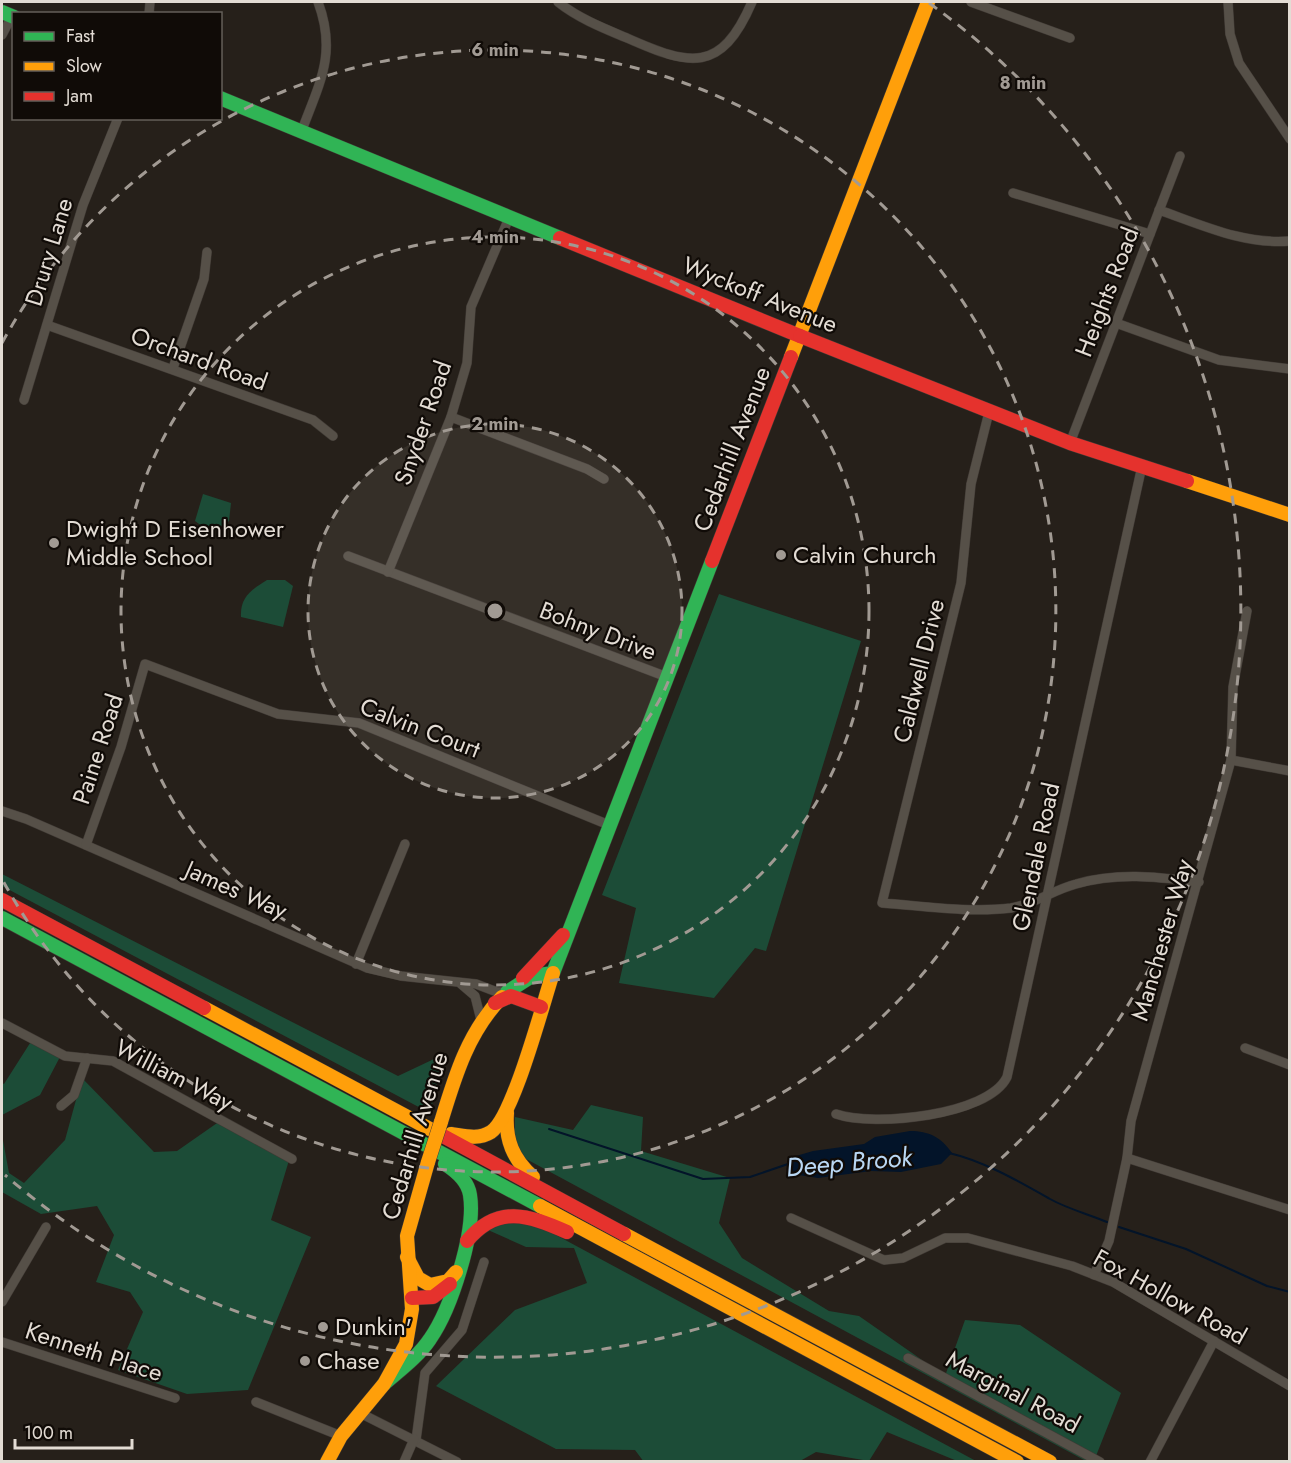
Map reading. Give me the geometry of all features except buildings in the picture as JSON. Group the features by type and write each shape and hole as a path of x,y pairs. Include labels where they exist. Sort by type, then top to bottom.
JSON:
{"main road":[{"name":"Cedarhill Avenue","path":"507,992 532,976 553,973 928,2"},
{"name":"Wyckoff Avenue","path":"222,99 302,130 509,218 989,412 1070,442 1290,515"},
{"path":"2,900 1050,1461"},
{"name":"Cedarhill Avenue","path":"327,1461 341,1436 384,1384 406,1344 412,1303 407,1257 410,1221 463,1055 481,1020 495,1003 548,954 576,911"},
{"path":"2,918 1017,1461"},
{"path":"553,973 508,1108 506,1138 518,1164 534,1178 612,1226"},
{"path":"507,992 517,988 527,989 538,998 541,1008"},
{"path":"495,1003 511,996 541,1008"},
{"path":"317,1087 441,1161 463,1179 471,1202 463,1248 451,1292 429,1340 384,1384"},
{"path":"382,1104 453,1135 470,1139 486,1136 493,1131 508,1108"},
{"path":"463,1248 477,1227 484,1222 501,1216 520,1216 562,1230 685,1284"},
{"path":"407,1257 418,1278 430,1285 448,1281 456,1272"},
{"path":"412,1303 439,1295 449,1285 456,1272"},
{"path":"412,1303 436,1306 447,1299 451,1292"}],"street":[{"path":"302,130 327,58 327,30 318,2"},
{"path":"558,2 604,28 665,54 689,59 709,55 727,44 741,27 752,2"},
{"path":"971,2 1070,38"},
{"path":"1228,2 1230,34 1239,63 1290,139"},
{"path":"2,35 9,15"},
{"name":"Drury Lane","path":"24,400 83,205 117,120"},
{"name":"Heights Road","path":"1070,442 1180,156"},
{"path":"1013,193 1150,234"},
{"path":"1159,210 1236,237 1264,242 1290,241"},
{"name":"Snyder Road","path":"388,572 451,417 467,363 471,307 509,218"},
{"path":"173,368 208,266 207,252"},
{"path":"1116,323 1231,363 1290,369"},
{"name":"Orchard Road","path":"47,326 173,368 313,420 333,436"},
{"name":"Caldwell Drive","path":"989,412 971,484 961,583 882,903 978,910 1011,908 1038,902 1047,896"},
{"path":"451,417 587,469 604,478"},
{"name":"Glendale Road","path":"836,1114 868,1120 933,1113 976,1102 998,1091 1007,1077 1142,466"},
{"name":"Bohny Drive","path":"348,556 667,677"},
{"name":"Manchester Way","path":"1094,1275 1109,1241 1127,1158 1131,1121 1231,760 1233,687 1247,611"},
{"name":"Calvin Court","path":"145,664 278,714 359,723 609,825"},
{"name":"Paine Road","path":"86,845 121,747 145,664"},
{"path":"1231,760 1290,771"},
{"name":"James Way","path":"2,811 86,845 356,964 389,974 476,984 497,992 507,992"},
{"path":"356,964 405,844"},
{"path":"1047,896 1074,884 1110,876 1140,876 1199,882"},
{"path":"461,984 475,996 481,1020"},
{"name":"William Way","path":"2,1023 65,1056 113,1061 292,1159"},
{"path":"1245,1048 1290,1065"},
{"path":"61,1106 74,1095 87,1058"},
{"path":"1127,1158 1290,1210"},
{"name":"Fox Hollow Road","path":"791,1218 884,1260 903,1258 945,1238 968,1238 1072,1266 1113,1282 1290,1386"},
{"path":"2,1302 46,1227"},
{"path":"404,1461 415,1439 425,1373 462,1330 484,1262"},
{"path":"1150,1461 1214,1341"},
{"name":"Kenneth Place","path":"2,1342 175,1398"},
{"name":"Marginal Road","path":"908,1358 1100,1461"},
{"path":"256,1402 341,1436"},
{"path":"360,1413 457,1461"}],"green space":[{"path":"203,494 231,503 229,521 220,527 208,528 195,521"},
{"path":"267,580 285,580 293,586 283,627 241,617 242,604 245,599 256,587"},
{"path":"719,594 861,641 766,951 755,948 714,998 619,983 636,908 602,895"},
{"path":"2,874 398,1076 434,1059 442,1064 430,1113 2,886"},
{"path":"32,1040 61,1055 40,1095 2,1115 2,1083 4,1084"},
{"path":"82,1078 154,1152 177,1151 220,1121 290,1157 271,1220 311,1237 248,1390 187,1394 118,1370 143,1312 130,1292 96,1282 114,1235 97,1206 41,1214 2,1192 2,1135 9,1173 24,1183 65,1140"},
{"path":"591,1105 643,1117 641,1151 730,1178 719,1223 742,1258 829,1311 859,1316 945,1376 965,1320 1020,1325 1121,1393 1094,1461 1086,1461 515,1153 515,1117 573,1130"},
{"path":"515,1213 976,1461 957,1461 887,1432 869,1461 816,1452 800,1461 644,1462 635,1450 556,1449 436,1386 515,1310 587,1283 574,1248 526,1247 479,1226"}],"water":[{"path":"910,1131 934,1136 952,1153 941,1164 901,1172 871,1171 818,1178 792,1174 787,1164 796,1156 813,1151 864,1144 875,1137"}],"waterway":[{"name":"Deep Brook","path":"549,1129 703,1179 750,1177 788,1164"},
{"name":"Deep Brook","path":"949,1153 988,1167 1057,1203 1107,1222"},
{"name":"Deep Brook","path":"1119,1227 1186,1249 1267,1286 1290,1292"}],"traffic: fast":[{"path":"2,12 12,16"},
{"path":"222,99 560,238"},
{"path":"507,992 532,976 553,973 712,561"},
{"path":"2,918 540,1206"},
{"path":"384,1384 425,1346 438,1326 466,1249 471,1211 469,1190 457,1173 445,1164"}],"traffic: slow":[{"path":"791,357 928,2"},
{"path":"1187,481 1290,515"},
{"path":"451,1134 481,1136 491,1132 500,1122 518,1083 553,973"},
{"path":"441,1122 457,1071 471,1040 502,997"},
{"path":"204,1008 443,1136"},
{"path":"507,1113 507,1132 515,1156 533,1177"},
{"path":"428,1162 441,1122"},
{"path":"327,1462 341,1436 384,1384 406,1344 412,1309 407,1236 428,1162"},
{"path":"540,1206 1017,1462"},
{"path":"624,1234 1050,1462"},
{"path":"407,1257 418,1278 430,1285 448,1281 456,1272"}],"traffic: jam":[{"path":"560,238 800,336"},
{"path":"800,336 1070,443 1187,481"},
{"path":"712,561 791,357"},
{"path":"2,900 204,1008"},
{"path":"523,978 563,935"},
{"path":"495,1003 511,996 541,1007"},
{"path":"443,1136 624,1234"},
{"path":"467,1241 479,1229 502,1217 526,1218 567,1232"},
{"path":"412,1298 433,1297 450,1284"}],"place":[{"name":"Dwight D Eisenhower Middle School","path":"54,543"},
{"name":"Calvin Church","path":"781,555"},
{"name":"Dunkin'","path":"323,1327"},
{"name":"Chase","path":"305,1361"}]}
